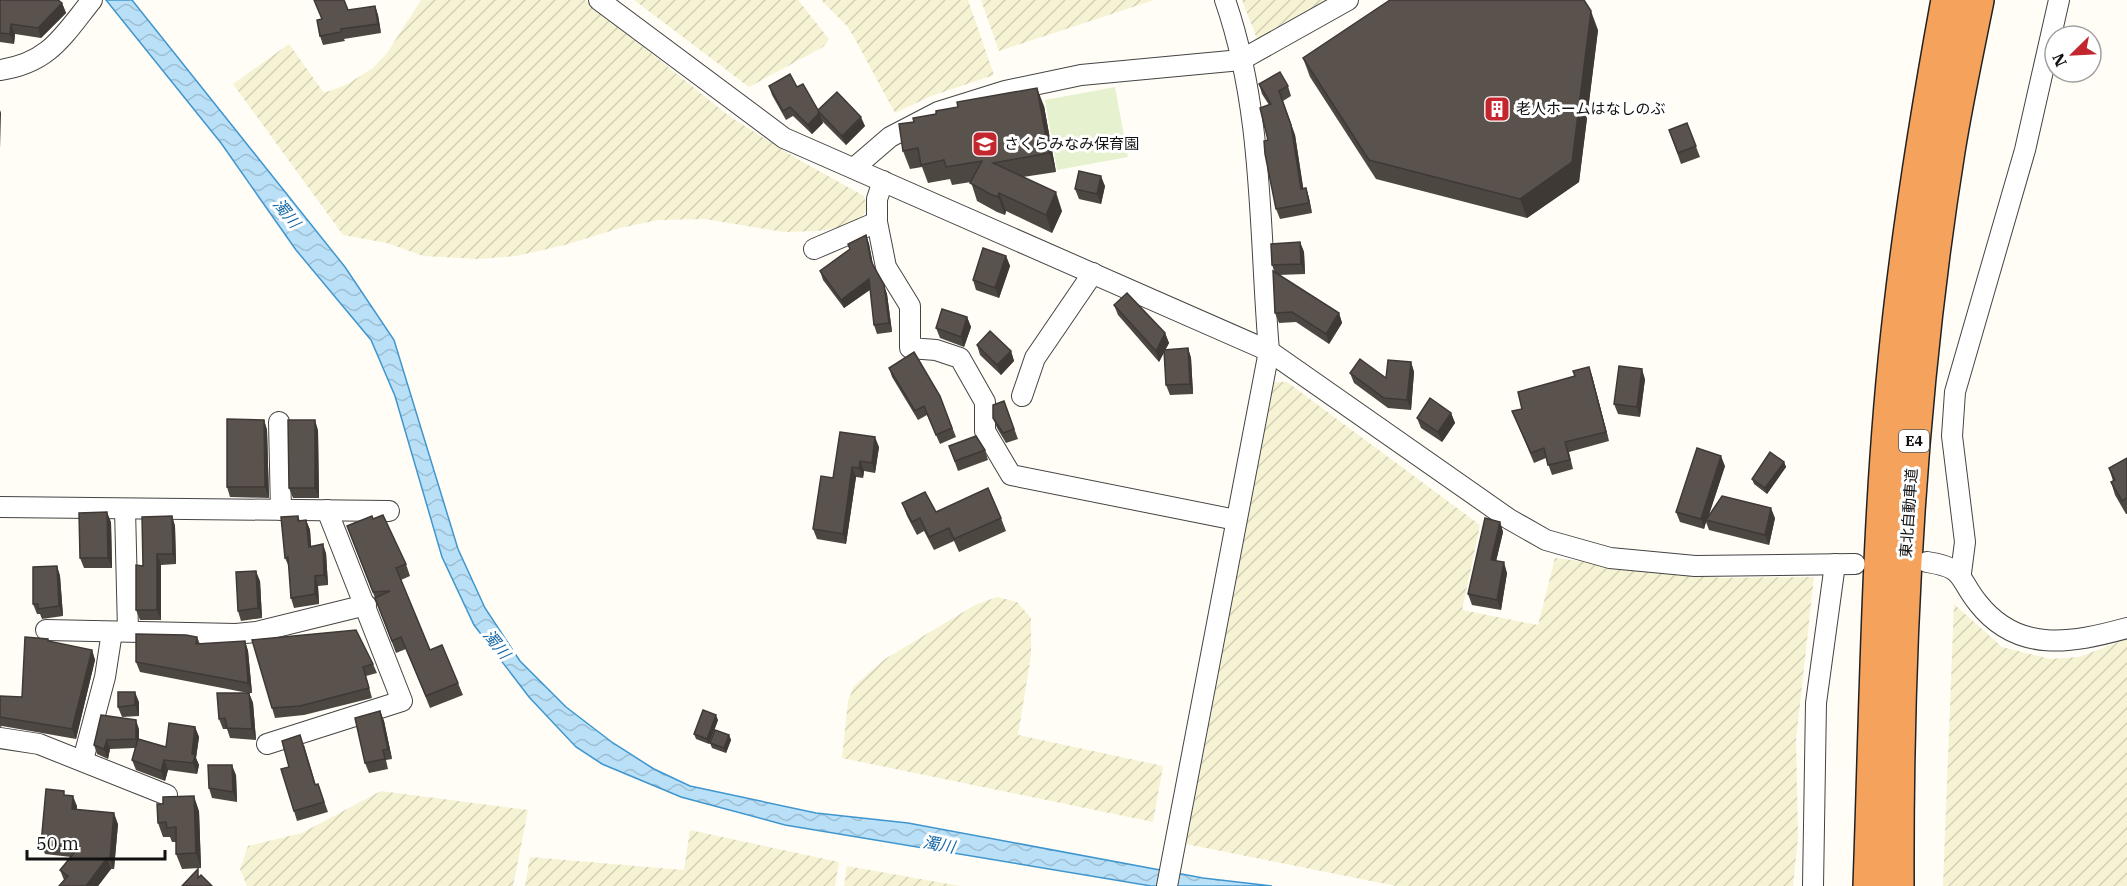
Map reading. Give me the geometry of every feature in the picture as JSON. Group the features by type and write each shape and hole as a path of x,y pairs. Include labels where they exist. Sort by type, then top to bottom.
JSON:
{"highway":[{"name":"東北自動車道","path":"1870,886 1875,665 1899,327 1923,136 1948,0"},
{"name":"東北自動車道","path":"1897,886 1900,687 1911,475 1925,329 1948,151 1977,0"}],"street":[{"path":"599,0 775,132 817,154 854,168 1269,351 1509,519 1546,540 1610,558 1695,566 1855,564"},
{"path":"1167,886 1269,351 1261,261 1259,179 1241,60 1225,0"},
{"path":"854,168 890,137 938,112 1005,90 1082,75 1241,60 1348,0"},
{"path":"1960,573 1965,542 1952,436 1954,392 2025,150 2059,0"},
{"path":"0,70 25,66 39,59 52,49 92,1"},
{"path":"883,181 878,199 877,222 886,267 910,306 910,348 936,350 960,358 985,402 983,418 986,431 1011,475 1236,520"},
{"path":"814,249 877,222"},
{"path":"1022,396 1035,358 1093,273"},
{"path":"279,422 281,510"},
{"path":"0,507 389,511"},
{"path":"83,760 120,631 125,509"},
{"path":"267,744 402,701 327,510"},
{"path":"1927,562 1945,565 1960,573 1977,603 2000,626 2033,640 2066,641 2127,628"},
{"path":"1813,886 1816,703 1835,564"},
{"path":"46,630 236,634 256,632 366,605"},
{"path":"0,738 39,744 167,795"}],"shaded area":[{"path":"421,0 585,0 729,116 801,161 864,196 867,208 862,217 841,227 818,231 784,232 704,219 658,220 516,256 478,259 423,256 387,243 343,235 233,84 289,44 324,93 346,85 373,68 387,53"},
{"path":"634,0 798,0 829,39 823,47 749,87"},
{"path":"821,0 968,0 994,75 931,96 895,113 847,26"},
{"path":"981,0 1154,0 999,51"},
{"path":"1242,0 1326,0 1257,39"},
{"path":"1274,382 1287,382 1480,525 1462,610 1538,625 1555,558 1722,578 1814,577 1796,740 1798,837 1793,886 1396,886 1186,844"},
{"path":"997,597 1017,602 1031,618 1031,655 1018,735 1163,766 1153,822 842,758 848,701 854,686 885,659 975,605"},
{"path":"1954,604 2002,647 2050,659 2079,657 2127,639 2127,886 1943,886"},
{"path":"381,791 528,810 513,886 247,886 240,869 248,846 302,833"},
{"path":"690,830 839,862 835,886 525,886 530,857 684,870"},
{"path":"847,866 960,886 844,886"}],"green space":[{"path":"1115,87 1128,157 1057,170 1045,100"}],"water":[{"name":"濁川","path":"106,0 132,0 345,267 394,340 458,549 485,608 520,661 566,707 613,743 654,769 690,786 816,813 908,823 1203,878 1272,886 1151,886 785,825 681,797 602,764 576,747 529,697 474,625 442,557 395,396 371,340 296,250 221,143"}],"building":[{"path":"0,0 58,0 62,3 38,28 11,24 10,34 0,33"},
{"path":"314,0 344,0 348,10 375,6 378,24 341,29 341,32 320,36 317,20 322,19"},
{"name":"老人ホームはなしのぶ","path":"1390,0 1584,0 1591,11 1572,162 1520,199 1369,160 1303,58"},
{"path":"1280,72 1288,86 1279,91 1291,125 1301,189 1306,188 1309,203 1276,209 1265,154 1264,141 1268,140 1260,108 1271,104 1259,84"},
{"path":"790,74 797,87 803,84 818,110 837,92 861,117 842,136 818,111 819,113 808,125 790,107 783,111 769,86"},
{"path":"1037,88 1049,153 993,163 1056,192 1046,215 999,193 998,197 990,194 970,183 982,161 946,167 944,160 921,165 918,148 903,151 899,124 914,122 913,118 936,114 936,111 958,107 957,102"},
{"path":"1687,123 1696,146 1678,153 1669,130"},
{"path":"1079,171 1101,176 1097,194 1075,189"},
{"path":"866,235 871,261 884,285 889,323 874,325 869,279 841,300 820,271 850,249 848,244"},
{"path":"1300,242 1301,264 1272,265 1271,244"},
{"path":"983,248 1006,256 995,288 973,280"},
{"path":"1273,271 1339,313 1326,334 1292,312 1275,313"},
{"path":"1127,293 1165,333 1156,351 1114,305"},
{"path":"942,309 967,317 961,337 936,328"},
{"path":"990,331 1011,351 997,365 977,345"},
{"path":"1188,348 1190,384 1166,385 1164,350"},
{"path":"914,352 940,396 952,428 936,435 924,406 915,411 889,368"},
{"path":"1360,359 1386,378 1388,360 1411,362 1407,400 1384,398 1350,373"},
{"path":"1619,366 1642,369 1637,407 1614,404"},
{"path":"1589,367 1606,432 1565,442 1570,460 1548,465 1544,448 1531,453 1512,411 1522,409 1518,392 1575,376 1573,371"},
{"path":"1430,398 1451,413 1438,432 1417,418"},
{"path":"1004,401 1014,429 1003,433 993,418 993,405"},
{"path":"227,419 264,420 265,487 227,487"},
{"path":"288,420 315,420 315,488 289,488"},
{"path":"840,432 875,437 872,463 860,461 859,468 852,467 843,534 813,529 821,476 833,478"},
{"path":"976,436 985,450 955,461 949,446"},
{"path":"1697,448 1721,456 1701,519 1676,512"},
{"path":"1770,452 1784,462 1765,488 1752,479"},
{"path":"2127,458 2127,498 2122,501 2111,482 2115,480 2109,468"},
{"path":"988,488 1001,518 954,539 949,528 929,537 920,518 912,522 902,503 925,492 936,512"},
{"path":"1722,496 1771,508 1765,535 1706,520"},
{"path":"107,512 108,558 80,558 79,513"},
{"path":"383,515 406,564 396,568 430,650 442,645 458,683 426,696 401,637 392,641 375,598 390,591 373,592 347,526 372,516 373,519"},
{"path":"172,516 173,554 157,554 157,610 136,610 136,565 143,566 142,517"},
{"path":"298,516 298,521 306,520 309,547 323,544 324,575 315,576 315,594 291,598 288,557 285,558 281,517"},
{"path":"1485,518 1500,522 1491,560 1504,562 1497,600 1468,594"},
{"path":"57,566 59,606 38,609 38,604 33,604 33,567"},
{"path":"256,571 258,608 238,611 236,572"},
{"path":"356,630 373,664 363,667 369,688 300,706 272,708 252,640"},
{"path":"136,634 186,635 197,637 196,644 245,641 248,683 136,662"},
{"path":"25,637 48,639 48,641 92,650 72,729 0,717 0,696 22,697"},
{"path":"118,692 135,692 135,705 118,707"},
{"path":"217,693 249,693 252,729 227,728 225,718 219,719"},
{"path":"703,710 716,715 707,739 694,734"},
{"path":"380,711 388,749 383,750 385,759 365,763 355,718"},
{"path":"101,715 136,720 136,739 107,740 104,749 94,745"},
{"path":"169,723 195,727 193,763 164,760 161,771 132,760 138,739 166,747"},
{"path":"715,730 729,735 724,748 710,743"},
{"path":"300,735 315,785 318,784 324,802 294,811 281,769 289,767 282,741"},
{"path":"208,765 232,765 233,792 209,788"},
{"path":"46,789 64,791 64,795 73,796 72,809 114,813 110,859 107,858 86,886 59,886 68,876 60,870 79,847 41,844"},
{"path":"194,796 196,853 176,854 176,827 167,828 166,822 158,823 157,804 163,804 163,797"},
{"path":"198,869 198,878 201,875 212,886 182,886"}],"place":[{"name":"老人ホームはなしのぶ","path":"1497,109"},
{"name":"さくらみなみ保育園","path":"985,144"}]}
